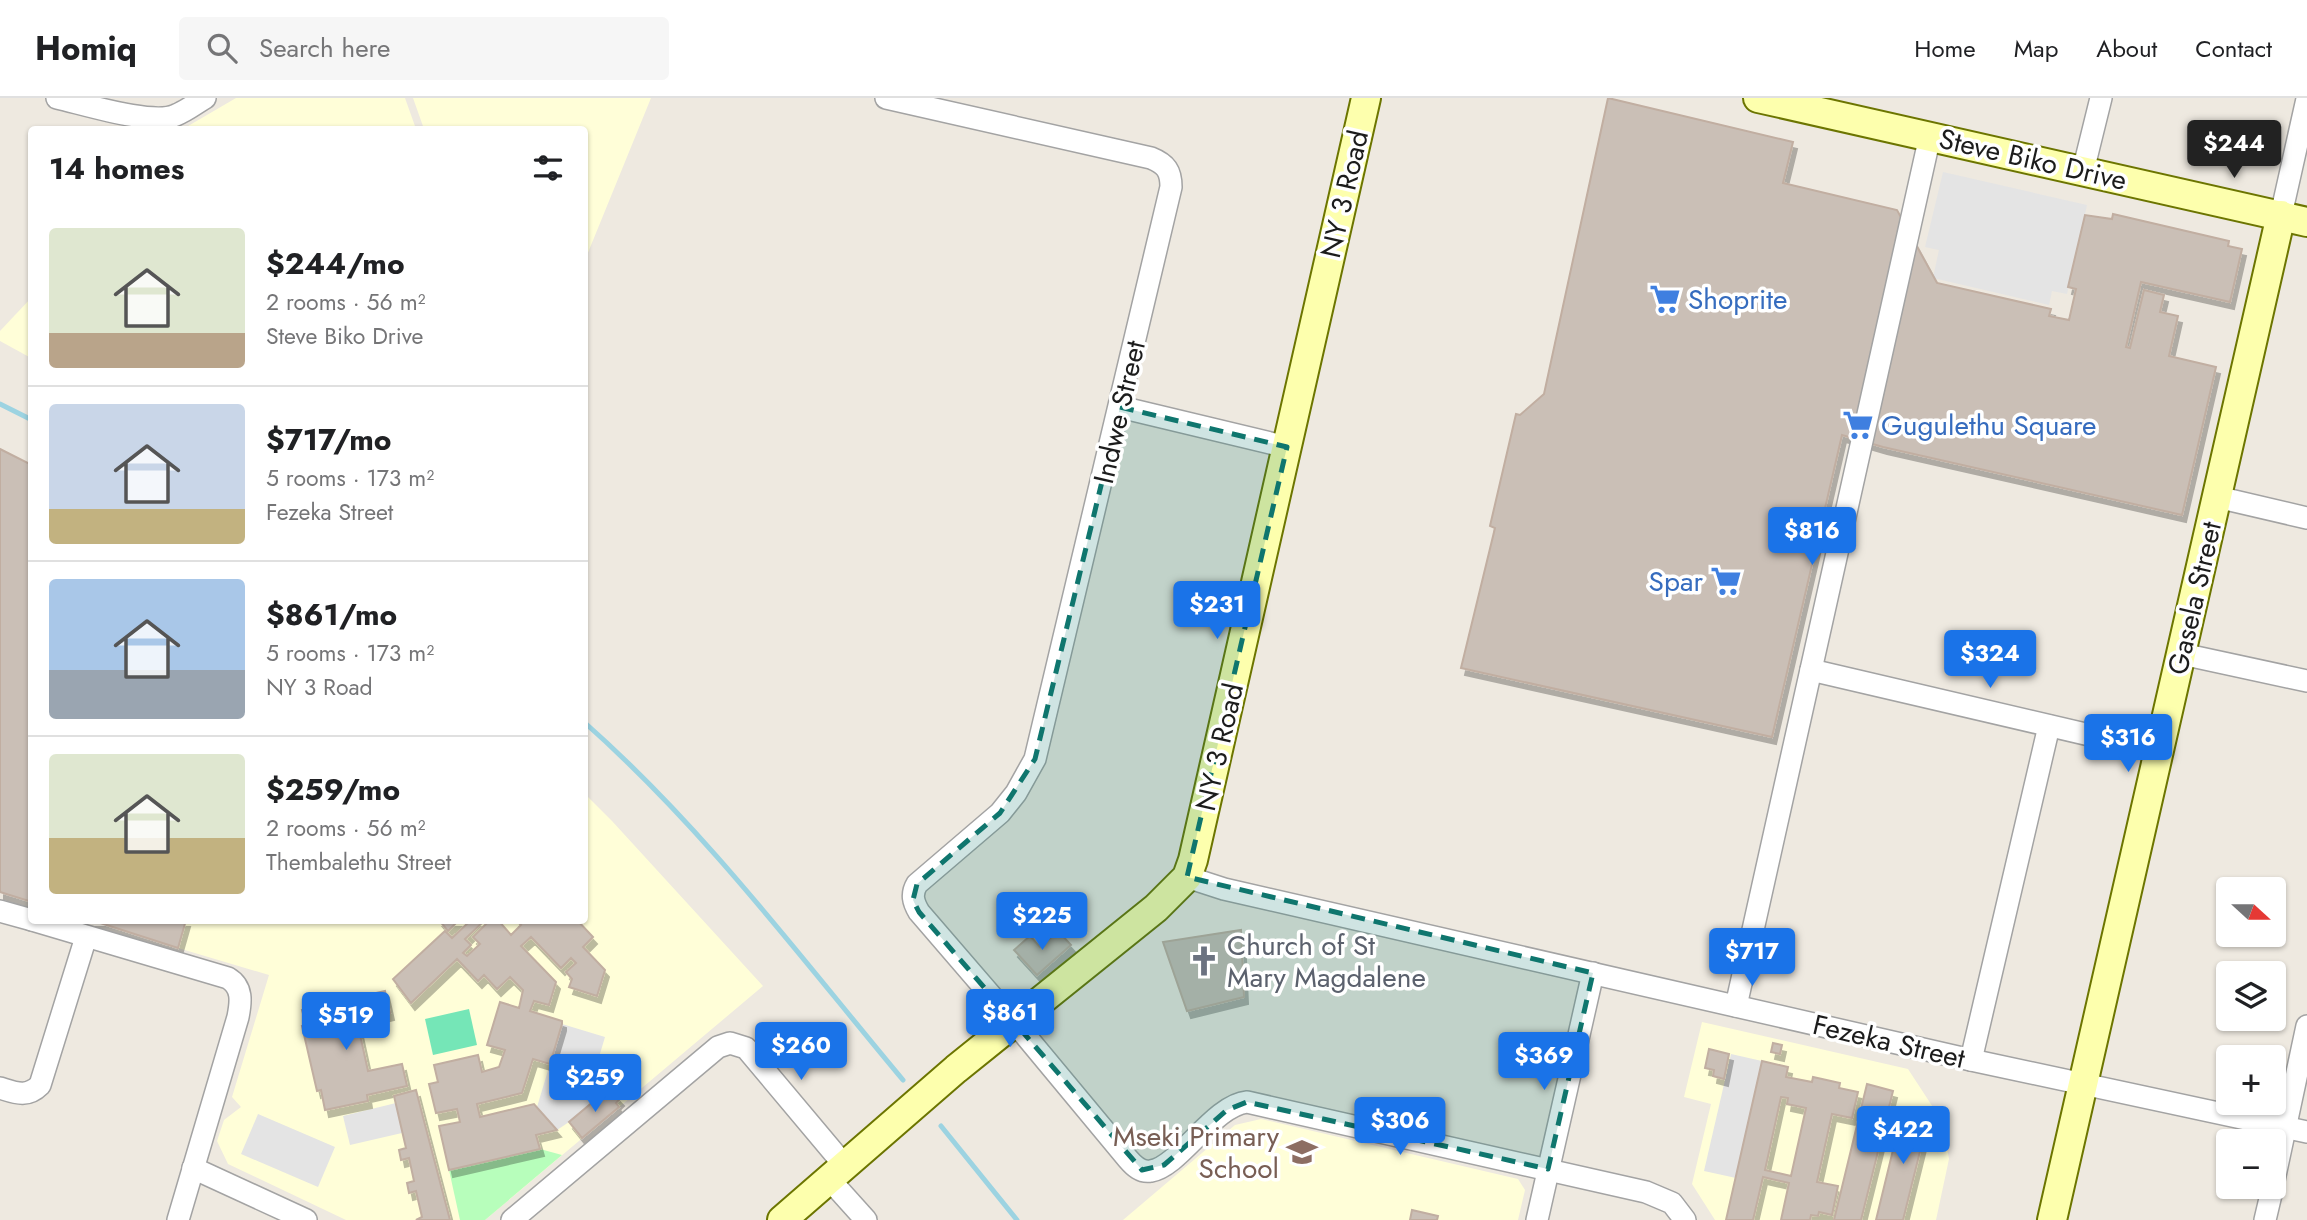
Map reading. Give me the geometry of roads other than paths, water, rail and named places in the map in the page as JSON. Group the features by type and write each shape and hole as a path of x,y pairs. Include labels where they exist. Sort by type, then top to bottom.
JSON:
{"street":[{"path":"57,98 159,119 175,116 205,98"},
{"name":"Indwe Street","path":"886,98 1151,158 1168,169 1171,187 1121,407 1035,760 1017,793 1000,813 922,878 913,894 913,901 919,912 1013,1022"},
{"name":"NY 3 Road","path":"782,1220 1013,1022 1156,908 1187,877 1366,98"},
{"name":"Steve Biko Drive","path":"1758,98 2294,218"},
{"path":"2083,171 2101,98"},
{"name":"Gasela Street","path":"2052,1220 2217,497 2294,218 2307,99"},
{"path":"1736,1006 1930,136"},
{"path":"1121,407 1287,447"},
{"path":"2217,497 2307,517"},
{"path":"2182,654 2307,681"},
{"path":"1811,670 2158,751"},
{"path":"1971,1060 2049,726"},
{"name":"Fezeka Street","path":"1187,877 1224,889 1971,1060 2297,1130"},
{"path":"0,911 28,919"},
{"path":"45,924 228,978 239,988 240,1009 178,1220"},
{"path":"0,1088 21,1094 29,1093 44,1079 86,937"},
{"path":"1537,1220 1592,973"},
{"path":"1013,1022 1128,1159 1142,1170 1152,1171 1164,1165 1227,1110 1247,1102 1656,1194 1672,1203 1685,1220"},
{"path":"2286,1156 2297,1130 2307,1026"},
{"path":"512,1220 719,1047 730,1043 746,1048 837,1173 866,1220"},
{"path":"193,1168 306,1220"},
{"path":"2265,1220 2270,1199"}],"waterway":[{"path":"0,404 28,418"},
{"path":"588,726 628,763 711,850 903,1080"},
{"path":"941,1126 1017,1220"}],"place":[{"name":"Shoprite","path":"1665,299"},
{"name":"Gugulethu Square","path":"1858,425"},
{"name":"Spar","path":"1726,581"},
{"name":"Church of St Mary Magdalene","path":"1204,961"},
{"name":"Mseki Primary School","path":"1302,1152"}]}
